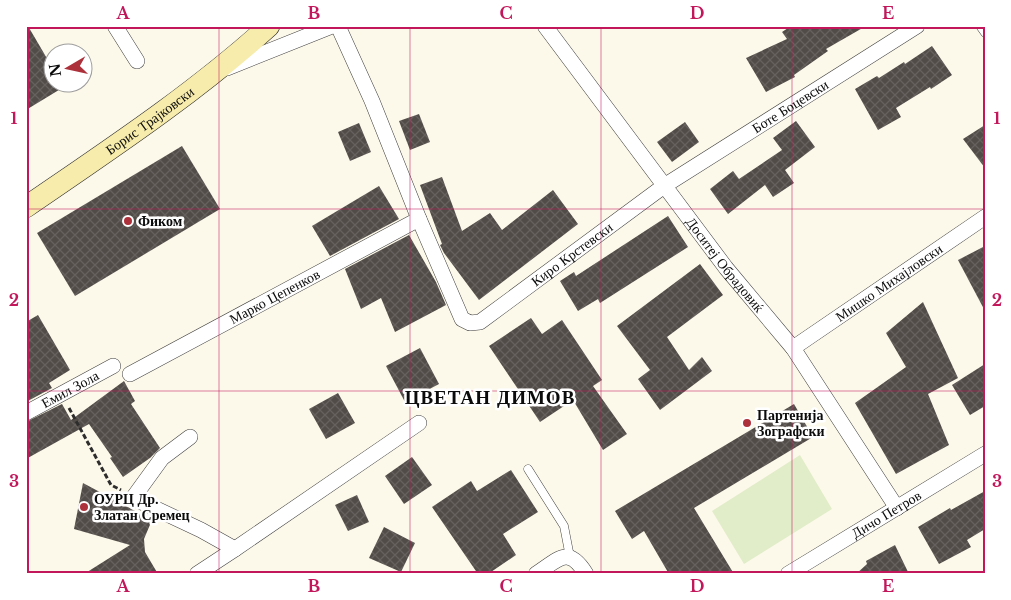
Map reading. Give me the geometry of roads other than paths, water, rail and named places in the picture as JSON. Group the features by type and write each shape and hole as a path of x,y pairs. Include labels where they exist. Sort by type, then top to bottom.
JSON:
{"street":[{"path":"115,26 136,61"},
{"name":"Борис Трајковски","path":"26,207 115,146 214,74 269,26"},
{"path":"214,74 332,26"},
{"path":"338,26 372,101 419,218"},
{"name":"Доситеј Обрадовиќ","path":"545,26 726,268 793,348 897,508"},
{"name":"Боте Боцевски","path":"664,186 917,26"},
{"name":"Киро Крстевски","path":"419,218 462,319 470,323 480,322 664,186"},
{"name":"Мишко Михајловски","path":"793,348 985,217"},
{"name":"Марко Цепенков","path":"130,374 419,218"},
{"name":"Емил Зола","path":"26,413 113,366"},
{"path":"196,574 418,423"},
{"path":"190,437 162,458 133,498 201,530 235,549"},
{"name":"Дичо Петров","path":"788,574 985,454"},
{"path":"536,574 559,559 570,557 576,559 586,574"}],"lane":[{"path":"980,26 985,34"},
{"path":"528,469 564,526 570,557"}],"place":[{"name":"Фиком","path":"128,221"},
{"name":"Партенија Зографски","path":"747,423"},
{"name":"ОУРЦ Др. Златан Сремец","path":"84,507"}],"district":[{"name":"ЦВЕТАН ДИМОВ","path":"490,397"}]}
